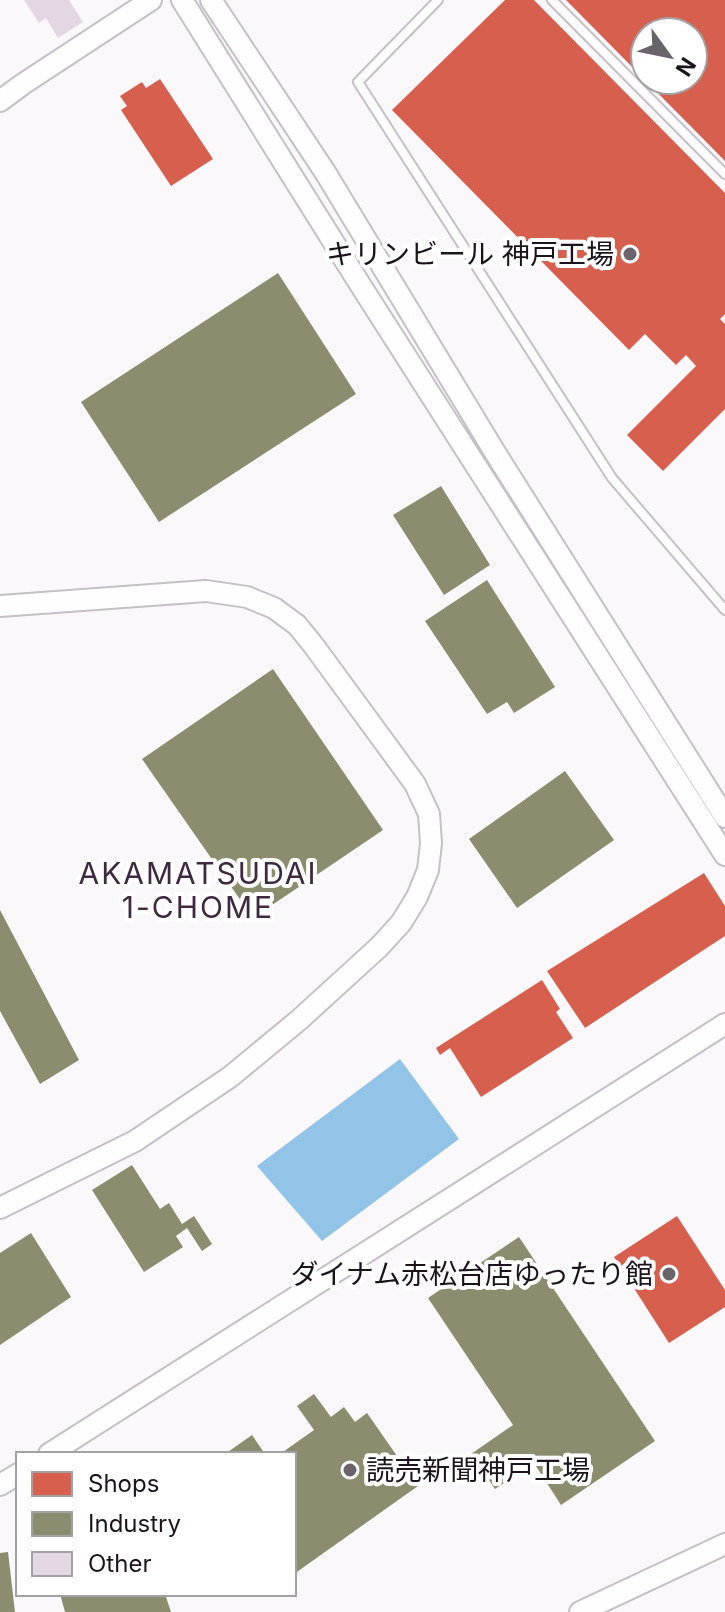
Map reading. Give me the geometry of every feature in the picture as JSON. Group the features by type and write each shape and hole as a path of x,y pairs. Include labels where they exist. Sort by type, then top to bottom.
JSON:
{"street":[{"path":"0,101 151,0"},
{"path":"182,0 725,855"},
{"path":"211,0 325,172 505,467 725,817"},
{"path":"0,606 206,591 247,597 274,608 297,625 314,646 415,784 429,814 431,843 428,870 417,897 401,923 299,1020 230,1077 135,1141 0,1208"},
{"path":"52,1452 725,1024"},
{"path":"580,1612 725,1544"}],"lane":[{"path":"438,0 358,82 612,478 725,610"},
{"path":"552,0 725,174"}],"water":[{"path":"400,1059 459,1139 322,1241 257,1166"}],"building: Shops":[{"name":"キリンビール 神戸工場","path":"505,0 534,0 725,193 725,314 720,319 725,324 725,409 663,471 627,435 696,366 686,355 676,365 645,334 629,350 392,110"},
{"path":"566,0 725,0 725,161 661,96 709,96 709,16 629,16 629,64"},
{"path":"160,79 213,159 171,186 121,110 127,106 120,96 142,82 146,88"},
{"path":"704,873 725,906 725,936 585,1028 547,971"},
{"path":"542,980 560,1009 556,1012 573,1038 481,1097 450,1048 440,1055 436,1048"},
{"name":"ダイナム赤松台店ゆったり館","path":"677,1216 725,1290 725,1307 669,1343 614,1257"}],"building: Industry":[{"path":"278,273 356,394 159,522 81,402"},
{"path":"441,486 490,565 444,595 393,515"},
{"path":"487,580 555,687 514,713 507,702 487,714 425,621"},
{"path":"273,669 383,830 253,918 142,759"},
{"path":"565,771 614,840 517,908 469,839"},
{"path":"0,910 79,1060 40,1084 0,1011"},
{"path":"132,1165 160,1209 169,1203 182,1224 194,1216 212,1244 202,1251 187,1228 176,1236 183,1247 144,1272 92,1190"},
{"path":"31,1233 71,1297 0,1345 0,1253"},
{"path":"519,1237 655,1441 561,1505 534,1463 495,1489 471,1454 513,1425 428,1298"},
{"name":"読売新聞神戸工場","path":"314,1394 331,1417 344,1407 355,1422 367,1413 418,1486 296,1573 296,1452 283,1452 314,1430 297,1406"},
{"path":"252,1435 264,1452 228,1452"},
{"path":"8,1552 15,1612 0,1612 0,1553"},
{"path":"61,1596 166,1596 171,1612 65,1612"}],"building: Other":[{"path":"24,0 69,0 83,22 58,38 46,18 39,23"}],"place":[{"name":"キリンビール 神戸工場","path":"630,254"},
{"name":"ダイナム赤松台店ゆったり館","path":"669,1274"},
{"name":"読売新聞神戸工場","path":"350,1470"}],"district":[{"name":"AKAMATSUDAI 1-CHOME","path":"198,890"}]}
